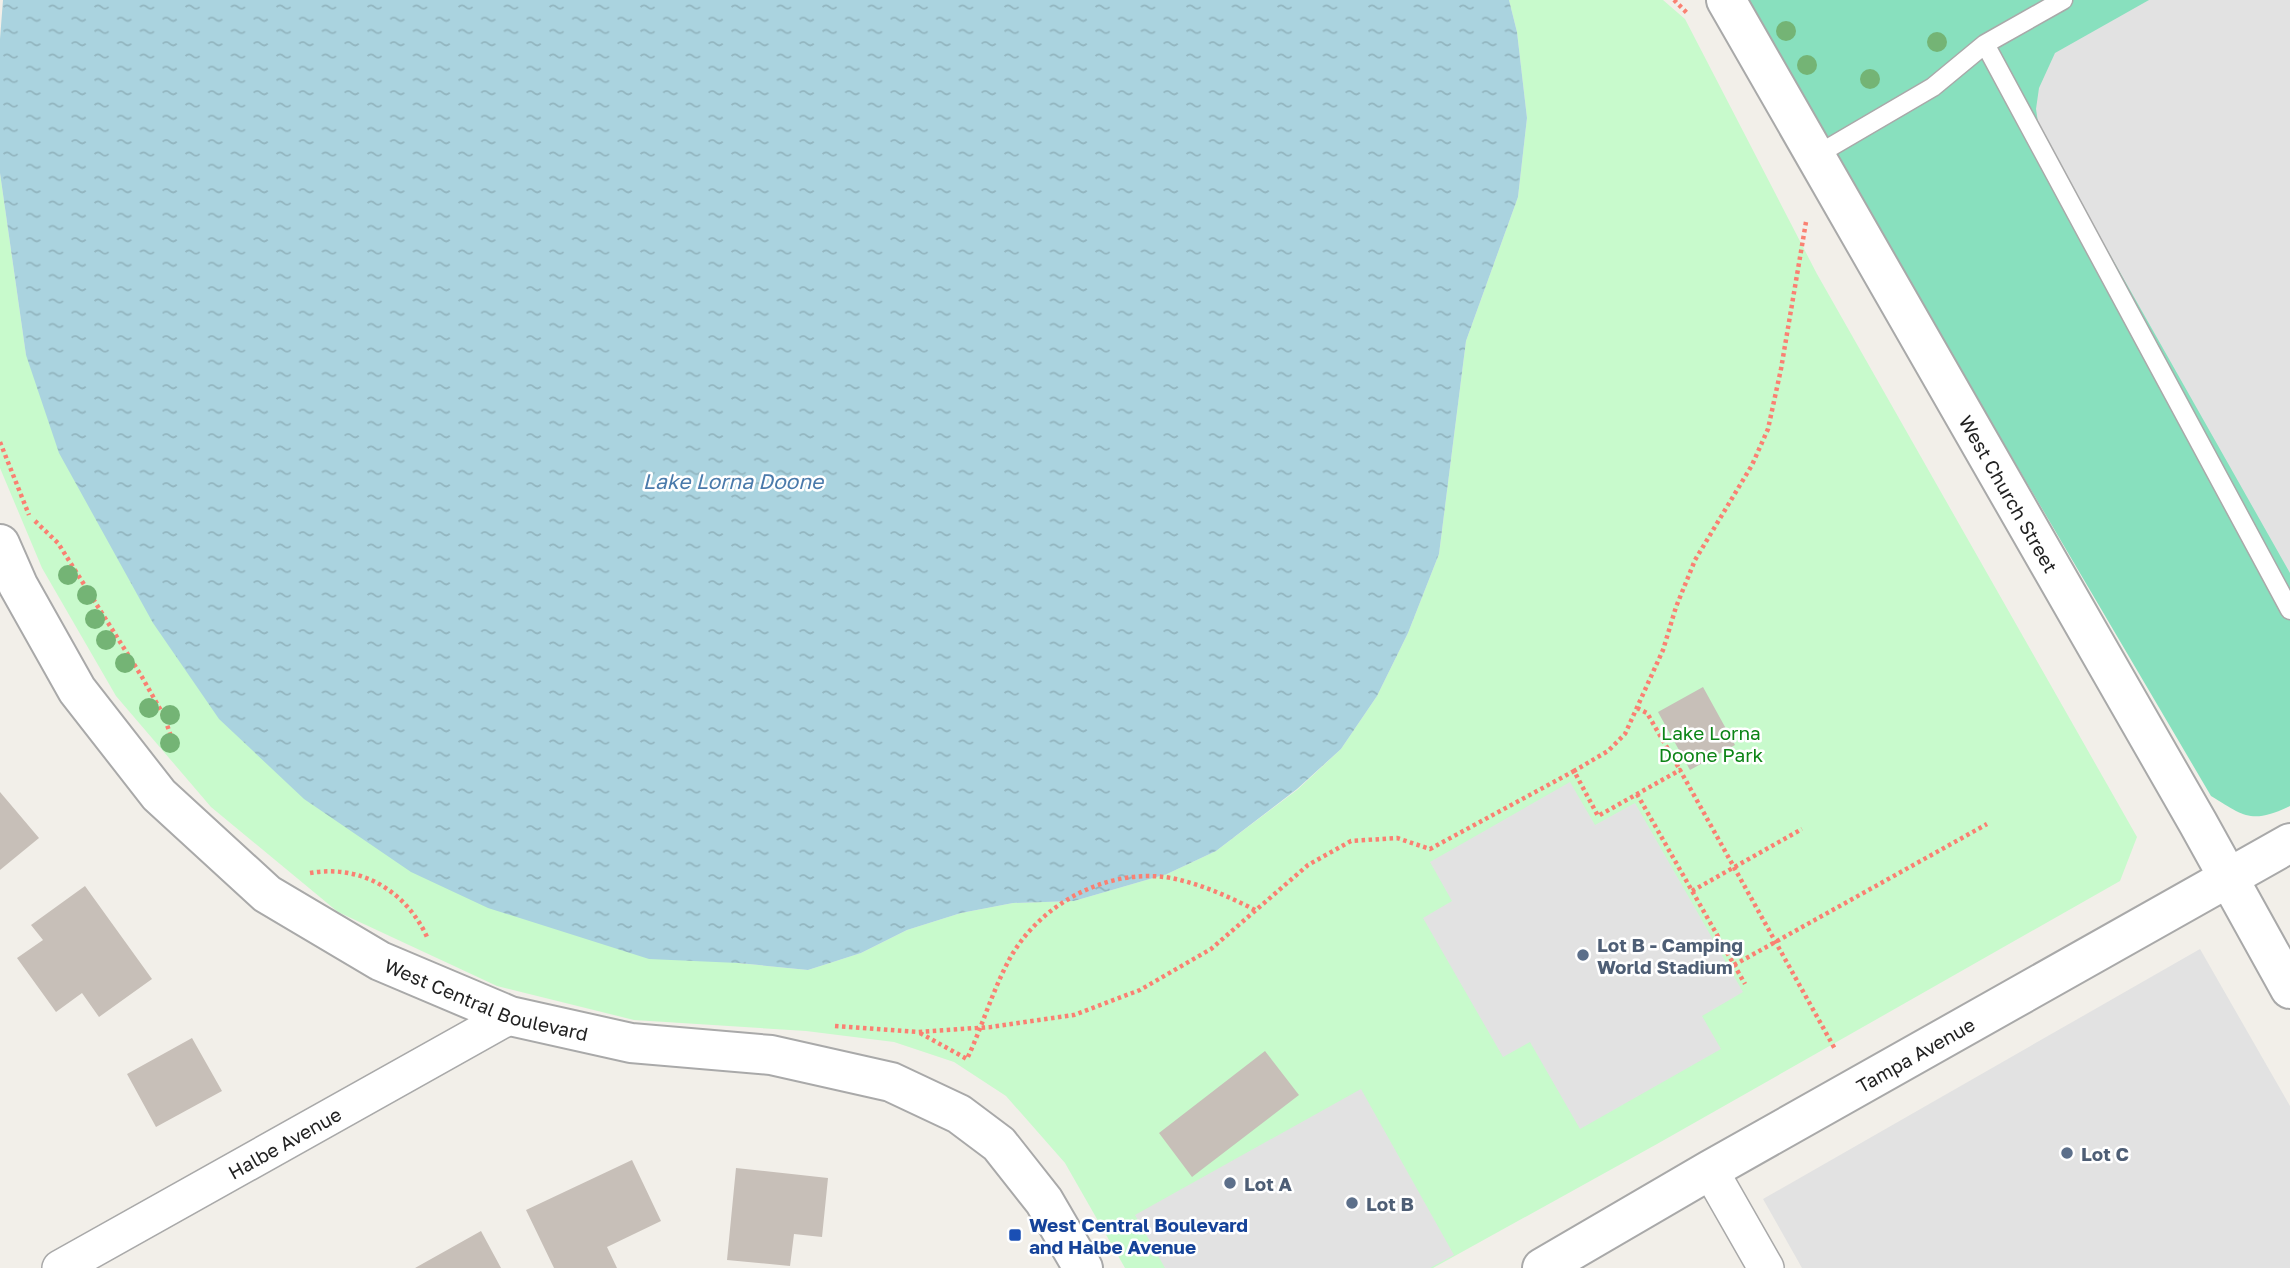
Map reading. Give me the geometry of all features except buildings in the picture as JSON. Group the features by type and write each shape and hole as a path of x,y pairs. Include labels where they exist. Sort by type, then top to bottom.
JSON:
{"street":[{"name":"West Church Street","path":"1726,0 2290,989"},
{"name":"West Central Boulevard","path":"0,544 18,585 77,690 159,794 267,894 380,961 510,1016 631,1043 771,1055 891,1082 959,1114 999,1144 1044,1201 1083,1268"},
{"name":"Tampa Avenue","path":"1542,1268 1710,1170 2290,843"},
{"name":"Halbe Avenue","path":"60,1268 510,1016"},
{"path":"1710,1170 1766,1268"}],"lane":[{"path":"1815,156 1933,87 1985,44 2063,0"},
{"path":"1985,44 2290,610"}],"path":[{"path":"830,1026 918,1031 982,1028 1074,1015 1140,990 1211,949 1308,865 1352,841 1396,838 1430,849 1608,751 1625,734 1663,650 1676,607 1695,560 1752,465 1768,429 1806,221"},
{"path":"0,442 27,513 58,543 142,677 164,716 177,758"},
{"path":"1637,708 1647,713 1835,1049"},
{"path":"1574,771 1598,816 1680,770"},
{"path":"1637,794 1745,984"},
{"path":"1734,965 1987,824"},
{"path":"1692,891 1802,829"},
{"path":"311,881 303,874 326,870 367,876 389,889 410,907 428,939"},
{"path":"918,1031 967,1059 1010,958 1053,908 1095,886 1133,877 1170,878 1210,889 1257,911"}],"green space":[{"name":"Lake Lorna Doone Park","path":"1509,0 1663,0 1685,19 1817,274 2137,837 2120,881 1433,1268 1125,1268 1065,1163 1006,1096 954,1062 894,1042 806,1031 634,1020 497,986 338,912 211,807 116,696 42,568 0,468 0,173 26,355 738,963 808,970 861,953 907,930 961,913 1013,903 1074,901 1167,874 1216,851 1297,790 1341,749 1377,696 1408,633 1439,554 1466,341 1518,197 1527,118 1517,32"},
{"path":"1743,0 2290,0 2290,806 2266,815 2249,816 2211,796"}],"shaded area":[{"path":"2149,0 2290,0 2290,573 2039,129 2036,109 2039,88 2055,53"},
{"name":"Lot B - Camping World Stadium","path":"1570,782 1595,825 1635,803 1743,992 1702,1016 1721,1049 1580,1129 1530,1042 1503,1057 1423,918 1452,901 1430,862"},
{"name":"Lot C","path":"2200,949 2290,1106 2290,1268 1802,1268 1763,1199"},
{"name":"Lot B","path":"1361,1089 1454,1255 1430,1268 1165,1268 1135,1215"}],"water":[{"name":"Lake Lorna Doone","path":"3,0 1509,0 1517,32 1527,118 1518,197 1466,341 1439,554 1408,633 1377,696 1341,749 1297,789 1216,851 1167,874 1074,901 1013,903 961,913 907,930 861,953 808,970 738,963 649,959 488,908 411,872 304,799 219,719 153,623 59,453 26,355 0,173 0,39"}],"place":[{"name":"Lot B - Camping World Stadium","path":"1583,955"},
{"name":"Lot C","path":"2067,1153"},
{"name":"Lot A","path":"1230,1183"},
{"name":"Lot B","path":"1352,1203"},
{"name":"West Central Boulevard and Halbe Avenue","path":"1015,1235"}]}
